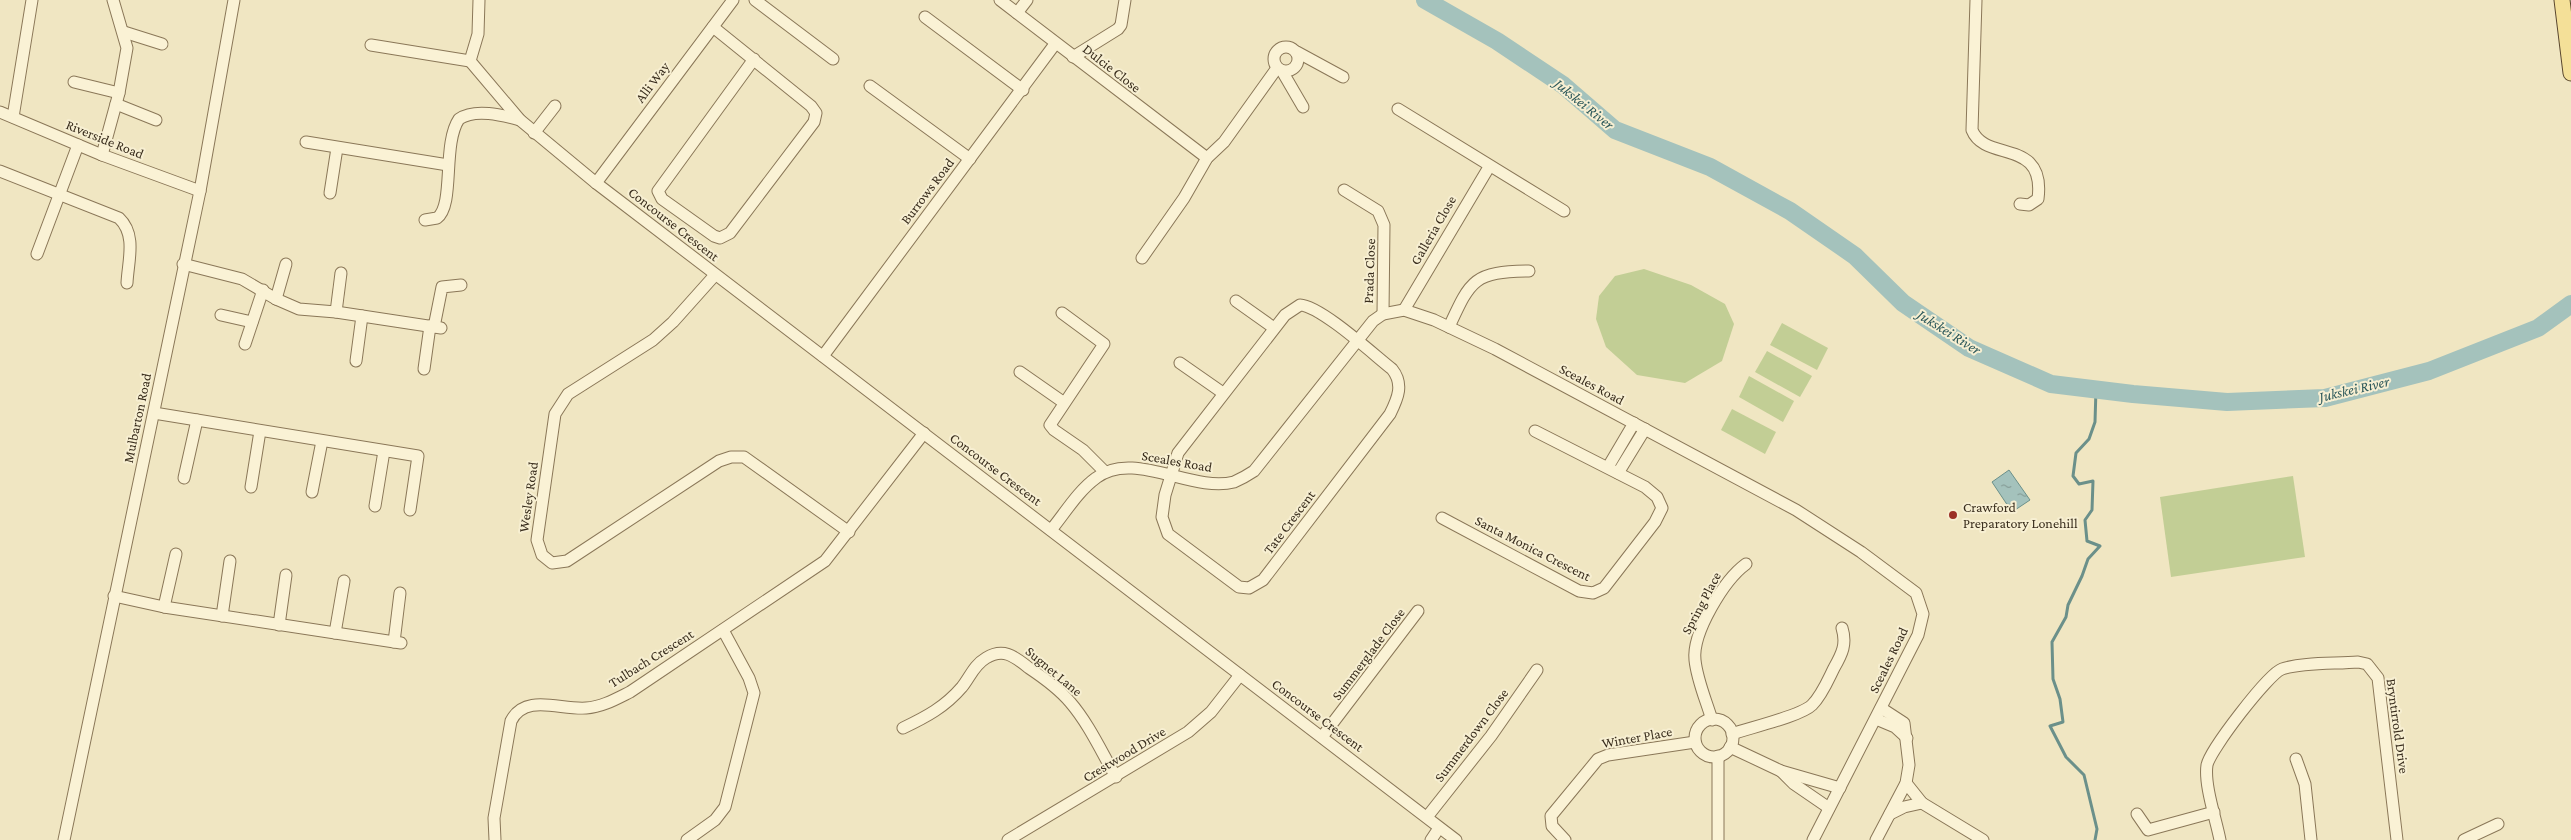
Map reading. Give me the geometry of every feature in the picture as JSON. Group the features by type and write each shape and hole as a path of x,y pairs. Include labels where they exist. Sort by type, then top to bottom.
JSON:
{"main road":[{"path":"2562,0 2571,74"}],"street":[{"path":"13,117 32,0"},
{"path":"102,155 118,99 127,48 124,32 113,0"},
{"name":"Mulbarton Road","path":"64,840 154,413 183,264 200,191 234,0"},
{"path":"371,45 470,61 478,34 479,0"},
{"name":"Alli Way","path":"596,183 733,0"},
{"path":"755,0 833,59"},
{"name":"Dulcie Close","path":"1000,0 1072,57 1207,158"},
{"path":"1017,13 1027,0"},
{"path":"1072,57 1121,26 1125,0"},
{"path":"1976,0 1972,130 1985,143 2018,156 2032,166 2038,174 2038,199 2029,205 2020,204"},
{"path":"925,17 1023,90"},
{"path":"713,28 754,59 810,106 816,116 730,233 720,238 714,236 662,200 658,191 754,59"},
{"path":"124,32 162,44"},
{"name":"Burrows Road","path":"823,356 1023,90 1055,44"},
{"path":"1303,107 1273,59 1277,49 1288,46 1343,77"},
{"path":"1142,258 1184,198 1207,158 1224,142 1280,70 1293,69 1297,64 1297,52"},
{"name":"Concourse Crescent","path":"470,61 520,120 596,183 1456,840"},
{"path":"74,82 118,99 156,120"},
{"path":"870,86 970,159"},
{"path":"534,133 555,106"},
{"path":"1398,109 1564,212"},
{"name":"Riverside Road","path":"0,112 102,155 200,191"},
{"path":"425,220 437,218 444,209 454,128 461,118 471,114 502,115 520,120"},
{"path":"306,142 448,165"},
{"path":"37,254 78,145"},
{"path":"330,193 337,148"},
{"name":"Galleria Close","path":"1404,310 1489,167"},
{"path":"0,172 112,213 124,222 130,236 126,283"},
{"name":"Prada Close","path":"1344,190 1378,211 1384,225 1383,314"},
{"path":"183,264 242,279 276,299 299,309 336,312 435,327"},
{"path":"276,299 286,264"},
{"path":"1449,327 1468,289 1484,276 1500,272 1529,272"},
{"path":"336,312 341,273"},
{"name":"Wesley Road","path":"715,275 674,322 653,340 568,394 560,403 555,414 538,540 542,555 552,562 567,561 719,461 731,457 744,457 849,532"},
{"path":"424,369 435,327 442,286 461,285"},
{"path":"246,344 263,290"},
{"path":"1236,301 1274,328"},
{"path":"1172,476 1178,453 1289,311 1306,306 1327,317 1358,342"},
{"name":"Sceales Road","path":"1105,472 1124,468 1214,484 1234,482 1254,471 1358,342 1369,325 1383,314 1404,310 1426,316 1449,327 1634,423 1796,510 1861,552 1916,593 1922,608 1922,626 1879,714 1813,840"},
{"path":"1051,530 1088,486 1105,472 1083,450 1051,427 1050,421 1104,344 1062,312"},
{"path":"222,315 252,322"},
{"path":"356,361 362,316"},
{"name":"Tate Crescent","path":"1172,476 1165,495 1162,517 1168,534 1235,586 1249,588 1256,586 1263,580 1296,538 1385,421 1396,402 1399,392 1397,376 1358,342"},
{"path":"1180,362 1223,393"},
{"path":"1020,372 1063,402"},
{"path":"154,413 418,456 410,510"},
{"path":"184,478 197,420"},
{"path":"1613,470 1634,423"},
{"path":"1613,470 1645,429"},
{"path":"251,486 260,431"},
{"name":"Santa Monica Crescent","path":"1442,518 1579,591 1593,593 1604,588 1655,522 1662,508 1657,497 1651,491 1535,431"},
{"name":"Tulbach Crescent","path":"495,840 494,818 510,721 515,713 531,704 572,709 603,705 630,692 825,561 924,433"},
{"path":"312,492 322,441"},
{"path":"375,506 384,451"},
{"path":"164,607 176,554"},
{"path":"222,616 230,561"},
{"name":"Spring Place","path":"1712,720 1695,661 1696,642 1727,582 1746,564"},
{"path":"279,625 286,575"},
{"path":"335,633 344,581"},
{"path":"114,596 164,607 397,643 400,594"},
{"name":"Summerglade Close","path":"1322,737 1418,611"},
{"path":"1732,734 1801,712 1813,704 1826,684 1844,646 1845,638 1842,628"},
{"path":"687,840 715,820 725,807 752,704 752,685 723,630"},
{"name":"Sugnet Lane","path":"903,728 946,704 962,686 977,664 996,653 1004,652 1012,655 1071,703 1083,719 1116,777"},
{"name":"Bryntirrold Drive","path":"2220,840 2207,776 2209,759 2269,678 2282,670 2290,668 2358,662 2366,664 2378,678 2397,840"},
{"name":"Summerdown Close","path":"1427,817 1491,736 1537,670"},
{"name":"Crestwood Drive","path":"1008,840 1116,777 1198,724 1221,700 1240,675"},
{"path":"1876,840 1906,783 1909,765 1907,738 1902,721 1879,714"},
{"path":"1712,720 1720,721 1728,726 1732,734 1730,747 1718,756 1706,755 1697,748 1695,742 1698,727 1712,720"},
{"name":"Winter Place","path":"1565,840 1552,826 1551,816 1598,759 1608,754 1695,742"},
{"path":"1730,747 1781,771 1840,788"},
{"path":"1718,756 1718,840"},
{"path":"2296,759 2305,784 2311,840"},
{"path":"1781,771 1794,784 1829,808"},
{"path":"1906,783 1922,803 1983,840"},
{"path":"1890,814 1904,807 1922,803"},
{"path":"2148,830 2214,812"},
{"path":"2138,814 2154,840"},
{"path":"2464,840 2498,824"},
{"path":"1431,840 1440,828"}],"green space":[{"path":"1644,269 1691,285 1725,304 1734,324 1722,361 1685,383 1637,375 1606,347 1596,319 1599,296 1615,276"},
{"path":"1782,323 1828,348 1817,370 1770,345"},
{"path":"1767,351 1812,376 1800,397 1755,372"},
{"path":"1749,376 1794,401 1783,422 1739,397"},
{"path":"1732,409 1776,432 1765,454 1721,430"},
{"path":"2293,476 2305,557 2171,577 2160,497"}],"water":[{"path":"2009,470 2030,500 2012,512 1992,482"}],"waterway":[{"name":"Jukskei River","path":"1425,0 1497,41 1563,85 1615,130 1710,167 1790,211 1855,256 1903,303 1969,348 2051,384 2133,394 2227,402 2325,398 2429,371 2538,328 2571,304"},
{"path":"2095,840 2097,829 2084,775 2066,757 2050,726 2063,722 2060,699 2053,679 2052,642 2066,617 2068,605 2088,559 2100,546 2087,541 2085,520 2092,510 2093,481 2079,484 2073,476 2076,453 2089,439 2095,422 2096,389"}],"place":[{"name":"Crawford Preparatory Lonehill","path":"1953,515"}]}
